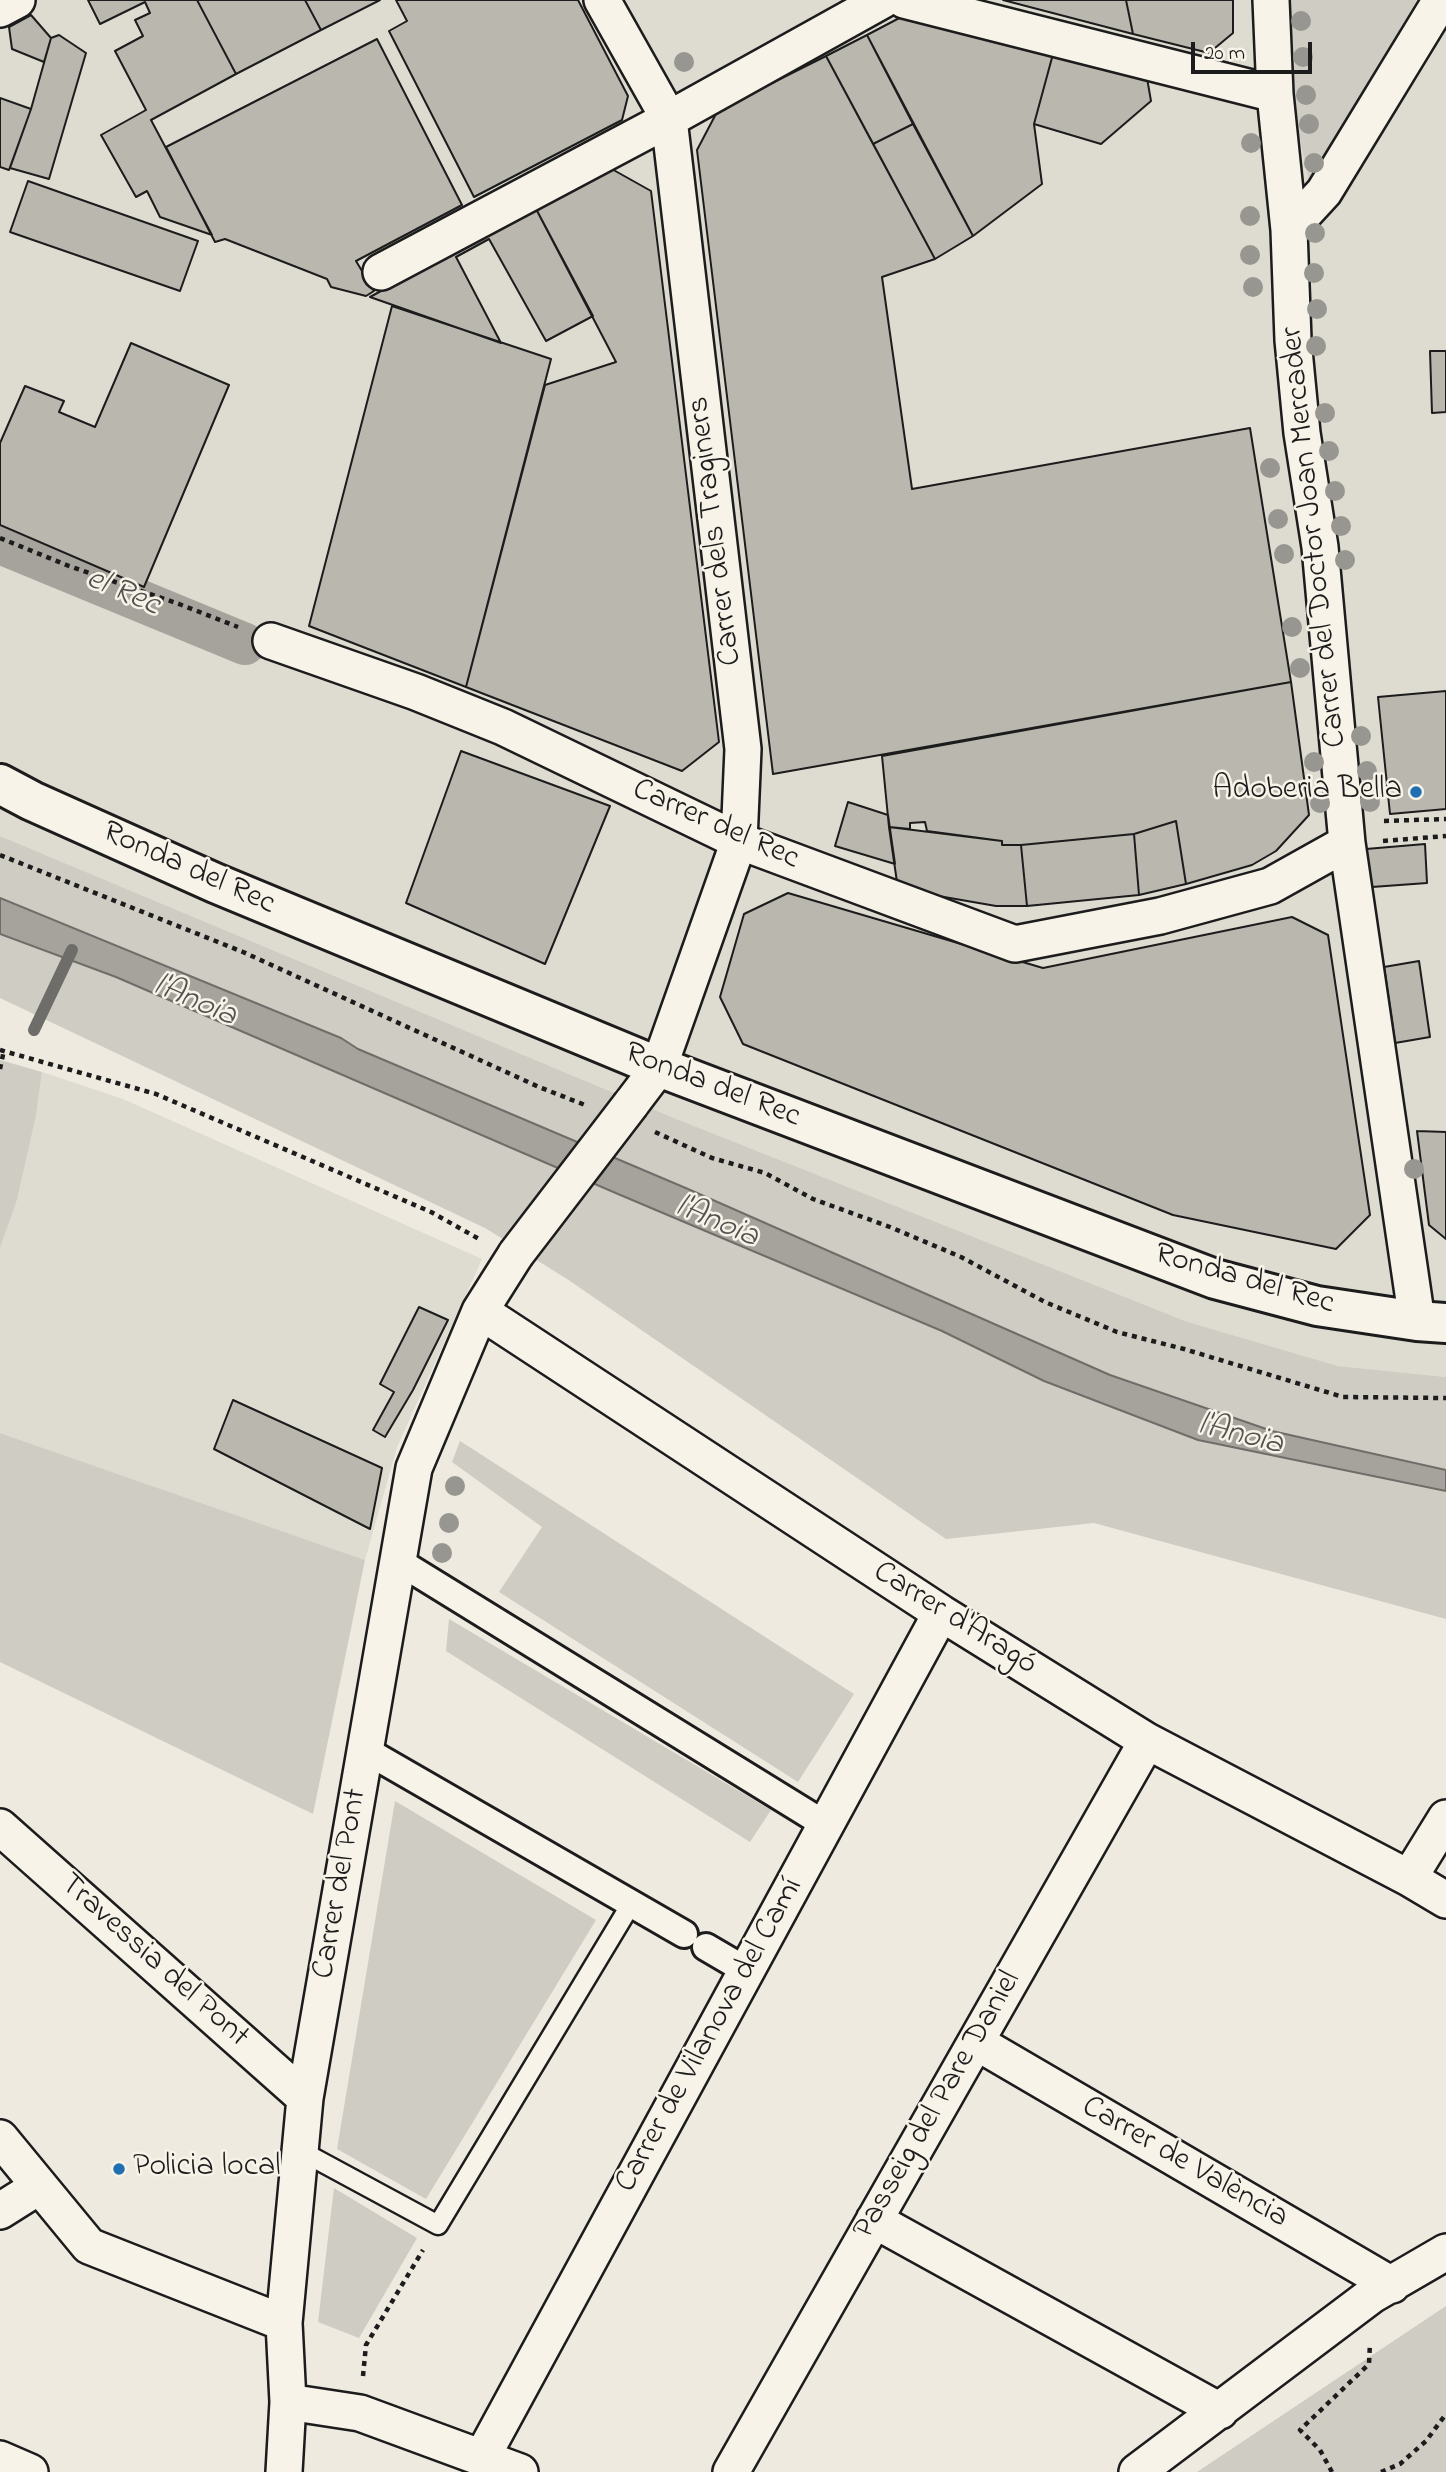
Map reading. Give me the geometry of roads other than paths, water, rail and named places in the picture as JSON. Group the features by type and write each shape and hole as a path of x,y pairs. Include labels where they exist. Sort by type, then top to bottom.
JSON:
{"street":[{"path":"0,9 17,0"},
{"name":"Carrer dels Traginers","path":"514,1256 641,1117 739,841 743,749 669,119 602,0"},
{"path":"381,272 669,119 883,0"},
{"path":"904,0 1275,94"},
{"name":"Carrer del Doctor Joan Mercader","path":"1272,0 1275,94 1289,230 1293,340 1302,433 1320,547 1346,833 1431,1322"},
{"path":"1289,230 1324,192 1441,0"},
{"name":"Carrer del Rec","path":"271,640 416,692 503,727 739,841 1015,944 1160,916 1270,886 1346,833"},
{"name":"Ronda del Rec","path":"0,784 215,883 659,1067 1215,1279 1317,1306 1431,1322"},
{"name":"Carrer del Pont","path":"284,2472 288,2402 284,2323 305,2098 414,1468 480,1311 514,1256"},
{"name":"Carrer d'Aragó","path":"480,1311 941,1613 1147,1741 1446,1900"},
{"path":"398,1561 826,1825"},
{"name":"Carrer de Vilanova del Camí","path":"481,2459 941,1613"},
{"name":"Passeig del Pare Daniel","path":"731,2472 1147,1741"},
{"path":"365,1750 747,1971"},
{"path":"1409,1878 1446,1818"},
{"name":"Travessia del Pont","path":"0,1827 305,2098"},
{"name":"Carrer de València","path":"976,2042 1382,2290"},
{"path":"0,2138 89,2246 284,2323"},
{"path":"0,2211 27,2194 37,2183"},
{"path":"874,2220 1220,2411"},
{"path":"1137,2472 1382,2290 1446,2252"},
{"path":"288,2402 360,2413 520,2472"},
{"path":"0,2459 30,2472"}],"lane":[{"path":"301,2151 438,2225 631,1904"}],"water":[{"name":"l'Anoia","path":"0,898 341,1038 358,1049 688,1189 1110,1375 1272,1431 1446,1470 1446,1491 1198,1440 1044,1381 942,1331 116,977 0,934"}],"waterway":[{"name":"el Rec","path":"0,543 245,644"},
{"path":"34,1030 72,950"}],"place":[{"name":"Adoberia Bella","path":"1416,792"},
{"name":"Policia local","path":"119,2169"}]}
